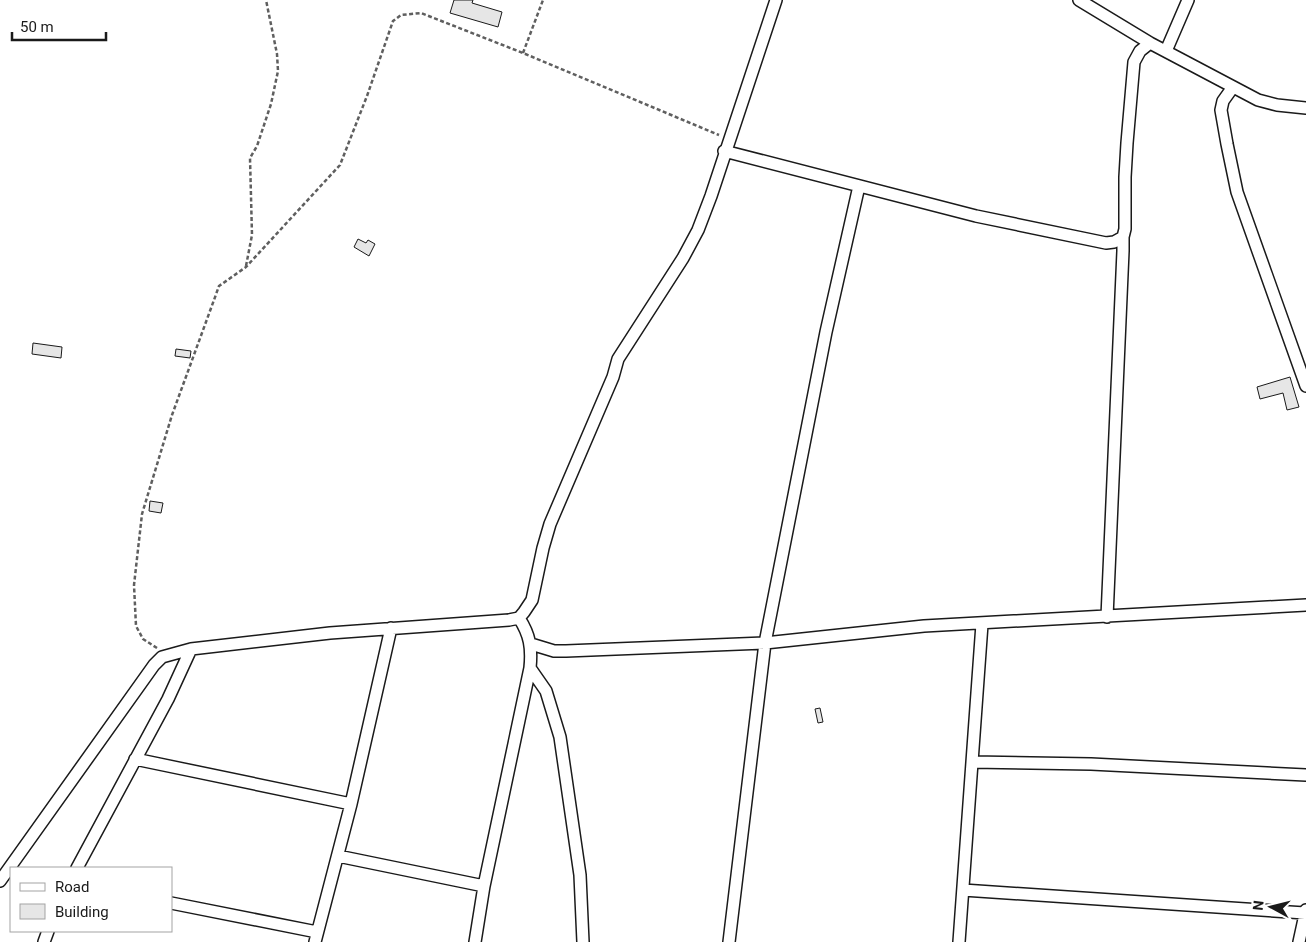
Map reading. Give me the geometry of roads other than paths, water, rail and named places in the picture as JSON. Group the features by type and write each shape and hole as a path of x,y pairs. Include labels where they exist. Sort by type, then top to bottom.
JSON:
{"street":[{"path":"11,867 154,665 162,657 170,653 330,633 519,618 532,600 550,524 613,377 618,359 678,266 698,230 776,0"},
{"path":"1079,0 1150,43 1258,100 1277,105 1306,108"},
{"path":"1166,51 1188,0"},
{"path":"1107,617 1123,261 1122,237 1125,229 1127,143 1134,62 1140,51 1150,43"},
{"path":"1234,88 1223,100 1221,110 1226,144 1237,192 1306,386"},
{"path":"724,152 976,216 1106,242 1114,242 1122,237"},
{"path":"729,942 765,643 826,332 859,186"},
{"path":"531,644 554,651 566,651 765,643 924,626 1306,605"},
{"path":"475,942 484,886 530,668 531,644 526,629 519,618"},
{"path":"959,942 982,624"},
{"path":"172,903 316,937 351,804 391,628"},
{"path":"78,867 168,699 191,649"},
{"path":"530,668 546,691 560,738 570,795 580,875 583,942"},
{"path":"135,759 351,804"},
{"path":"972,762 1101,765 1306,775"},
{"path":"338,856 484,886"},
{"path":"0,880 10,868"},
{"path":"963,890 1306,912 1299,942"}]}
